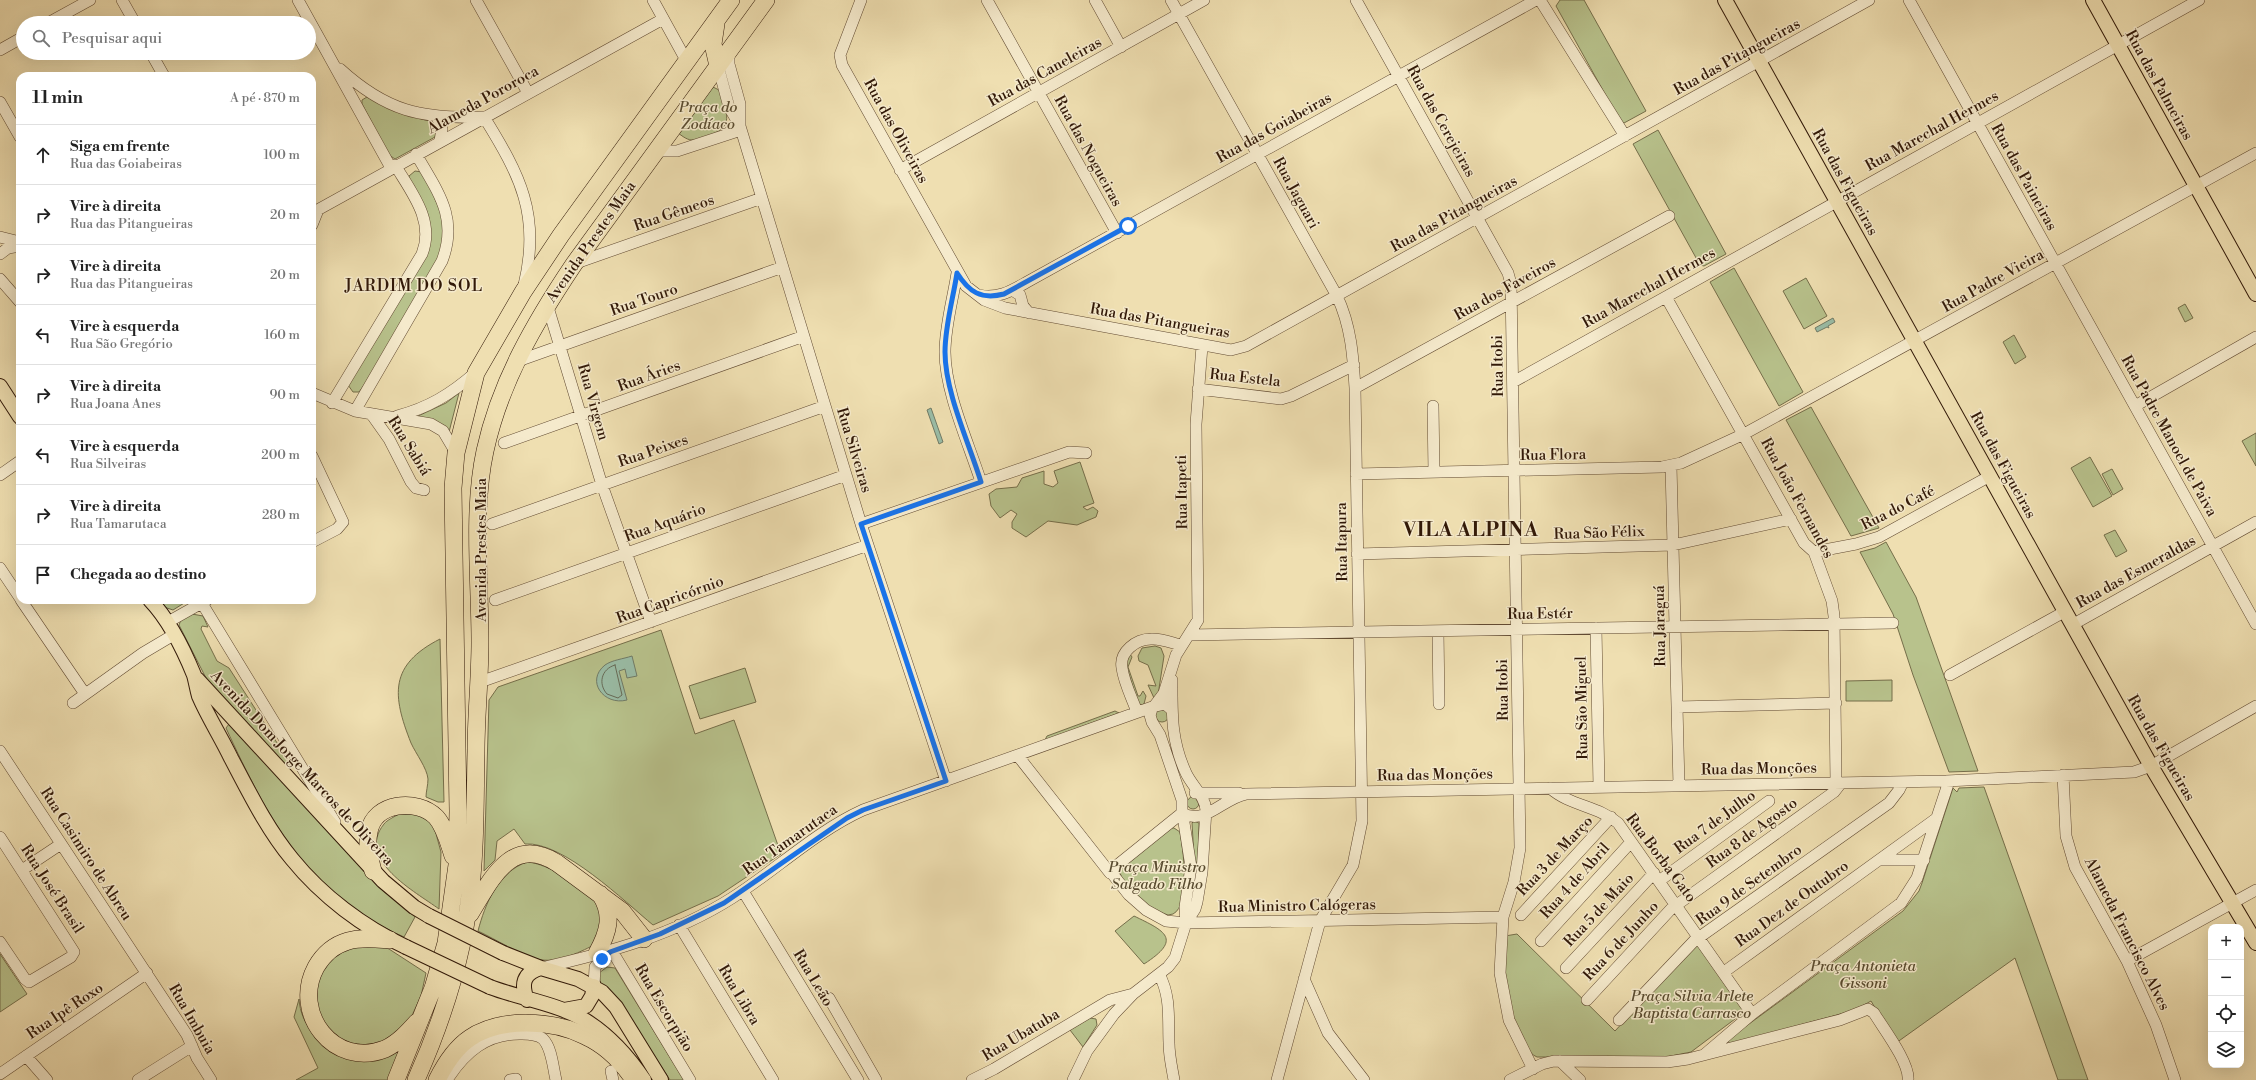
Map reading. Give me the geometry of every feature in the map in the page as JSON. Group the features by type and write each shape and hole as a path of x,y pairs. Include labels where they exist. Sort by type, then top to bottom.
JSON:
{"highway":[{"name":"Avenida Prestes Maia","path":"396,1080 433,988 446,943 456,865 458,811 452,509 456,453 476,373 523,292 686,60 731,0"},
{"name":"Avenida Prestes Maia","path":"416,1080 428,1053 452,982 466,921 474,856 476,750 488,680 479,528 480,480 485,450 496,411 515,362 547,304 574,264 663,151 718,66 766,0"},
{"path":"716,22 713,44 718,66"},
{"path":"373,871 368,840 370,826 382,811 403,805 419,807 437,818 446,835 456,865"},
{"path":"466,921 499,869 511,858 523,854 534,853 549,857 600,894 626,915 644,940"},
{"path":"600,894 606,902 609,921 606,938 606,952"},
{"path":"399,944 356,940 330,950 320,960 312,975 308,989 311,1015 331,1042 345,1049 363,1052 378,1051 396,1043 421,1017"},
{"path":"436,1080 455,1052 470,1038 496,1027 516,1024 559,1028 585,1036 612,1054 634,1080"}],"main road":[{"name":"Rua das Figueiras","path":"1725,0 2064,612 2231,904 2256,943"},
{"name":"Rua das Palmeiras","path":"2093,0 2256,294"},
{"path":"0,386 16,410"},
{"path":"153,604 171,628 194,676"},
{"name":"Avenida Dom Jorge Marcos de Oliveira","path":"194,676 344,836 373,871 414,907 503,954 541,968"},
{"name":"Avenida Dom Jorge Marcos de Oliveira","path":"194,676 199,695 244,782 274,834 291,859 308,878 344,909 399,944 490,987 527,1000"},
{"path":"644,1080 615,1044 583,1019 564,1011 527,1000 523,986 525,978 533,970 541,968 578,979 594,986 612,1002 661,1080"},
{"path":"564,1011 586,1006 592,996 594,986"}],"street":[{"path":"61,16 90,0"},
{"path":"122,0 130,16"},
{"path":"298,0 307,16"},
{"path":"476,0 528,93"},
{"path":"653,0 686,60"},
{"name":"Rua das Oliveiras","path":"860,0 841,49 840,60 957,273"},
{"name":"Rua das Nogueiras","path":"987,0 1117,233"},
{"path":"1095,0 1121,46"},
{"name":"Rua Jaguari","path":"1171,0 1337,296"},
{"name":"Rua das Caneleiras","path":"900,170 1204,0"},
{"name":"Rua das Cerejeiras","path":"1356,0 1508,273 1511,284 1511,302"},
{"name":"Rua das Goiabeiras","path":"1008,292 1536,0"},
{"path":"1540,0 1625,136"},
{"name":"Rua das Pitangueiras","path":"957,273 966,286 976,295 990,303 1016,304 1029,313 1221,350 1239,349 1478,218 1869,0"},
{"name":"Rua das Paineiras","path":"1909,0 2055,264"},
{"name":"Rua Marechal Hermes","path":"1513,382 2199,0"},
{"name":"Alameda Pororoca","path":"316,210 416,154 664,19"},
{"path":"316,32 393,167 421,211 426,227 426,245 422,254 332,403"},
{"path":"0,50 16,41"},
{"name":"Rua Silveiras","path":"729,50 729,64 740,104 741,128"},
{"path":"155,60 162,72"},
{"path":"334,64 364,89 386,102 412,112 437,117 484,117 514,168 526,198 530,228 528,261 523,292"},
{"name":"Rua Silveiras","path":"718,66 729,107 741,128 861,524 946,781"},
{"path":"0,102 16,130"},
{"path":"437,117 442,129 440,141"},
{"path":"663,151 741,128"},
{"name":"Rua Padre Vieira","path":"1744,434 2256,153"},
{"path":"355,411 442,261 448,245 449,226 445,207 416,154"},
{"name":"Rua Gêmeos","path":"574,264 762,198"},
{"name":"Rua dos Faveiros","path":"1355,388 1669,216"},
{"path":"0,237 16,241"},
{"path":"0,254 8,248 16,247"},
{"name":"Rua Padre Manoel de Paiva","path":"2055,264 2256,624"},
{"name":"Rua Touro","path":"515,362 783,267"},
{"path":"957,273 946,341 946,367 952,392 981,482"},
{"path":"0,279 16,297"},
{"path":"1016,304 1027,282"},
{"path":"1008,292 1002,302 1016,304"},
{"path":"976,295 991,297 1008,292 1018,293 1016,304"},
{"name":"Rua Itapura","path":"1277,1080 1320,921 1349,873 1357,852 1362,821 1354,365 1349,326 1337,296"},
{"name":"Rua João Fernandes","path":"1666,297 1804,543 1814,552 1832,601 1839,783"},
{"name":"Rua Itobi","path":"1511,302 1520,788 1518,866 1503,917 1500,973 1505,1007 1518,1042 1532,1069"},
{"name":"Rua Virgem","path":"547,304 602,485 651,622"},
{"name":"Rua Áries","path":"504,443 804,336"},
{"path":"2135,406 2256,337"},
{"name":"Rua Itapeti","path":"1181,645 1196,625 1198,614 1196,430 1202,346"},
{"name":"Rua Estela","path":"1198,389 1281,399 1291,396 1354,365"},
{"path":"389,417 432,404 454,391 476,373"},
{"path":"316,395 332,403 355,411 372,415 424,422 438,427 443,431 456,453"},
{"name":"Rua Peixes","path":"492,524 825,406"},
{"path":"1433,406 1434,472"},
{"name":"Rua Sabiá","path":"372,415 389,439 411,482 416,488 424,490"},
{"name":"Rua Flora","path":"1356,474 1671,466 1681,463 1744,434"},
{"path":"861,524 1069,452 1086,453"},
{"path":"0,475 16,464"},
{"path":"316,464 340,514 342,524 316,540"},
{"name":"Rua Jaraguá","path":"1671,466 1679,786"},
{"name":"Rua Aquário","path":"495,600 846,475"},
{"name":"Rua do Café","path":"1814,552 1856,544 1879,537 1990,476"},
{"name":"Rua São Félix","path":"1357,554 1673,546 1791,520"},
{"name":"Rua das Esmeraldas","path":"2072,625 2256,522"},
{"name":"Rua Capricórnio","path":"488,680 868,545"},
{"path":"0,568 16,592"},
{"path":"24,604 85,694"},
{"path":"73,703 143,653 199,604"},
{"path":"205,604 344,836"},
{"name":"Rua das Esmeraldas","path":"1950,675 2064,612"},
{"name":"Rua Estér","path":"1189,636 1893,623"},
{"name":"Rua São Miguel","path":"1596,628 1599,787"},
{"path":"1438,632 1439,704"},
{"path":"1172,722 1167,727 1154,724 1133,714 1122,670 1122,660 1127,650 1137,643 1152,639 1181,645 1176,655 1172,672 1164,693 1151,712 1154,724 1160,735 1182,800 1182,813 1191,866 1185,907 1186,923"},
{"path":"1073,1080 1085,1054 1108,1022 1133,994 1168,967 1175,958 1186,923 1195,909 1200,889 1206,805 1191,784 1173,736 1172,672"},
{"path":"1677,707 1836,703"},
{"path":"1155,706 1164,704 1172,710"},
{"name":"Rua Tamarutaca","path":"541,968 606,952 644,940 724,903 847,818 863,810 1155,706"},
{"name":"Rua das Monções","path":"1198,793 1246,794 1949,781 2134,772 2151,766 2256,706"},
{"name":"Rua Casimiro de Abreu","path":"0,751 147,973"},
{"name":"Rua Ministro Calógeras","path":"1018,756 1133,900 1146,910 1166,920 1186,923 1503,917"},
{"name":"Alameda Francisco Alves","path":"2063,775 2065,827 2070,855 2079,876 2127,961 2156,1025 2175,1080"},
{"path":"1704,1055 1752,1014 1901,903 1911,889 1924,860 1949,781"},
{"name":"Rua 9 de Setembro","path":"1619,1020 1694,941 1889,803 1903,782"},
{"name":"Rua 8 de Agosto","path":"1678,905 1834,792 1839,783"},
{"name":"Rua Borba Gato","path":"1550,788 1563,798 1611,817 1618,823 1656,877 1678,905 1752,1014"},
{"path":"1182,800 1188,795 1198,793"},
{"name":"Rua das Monções","path":"1206,815 1231,798 1246,794"},
{"name":"Rua 7 de Julho","path":"1656,877 1769,801"},
{"path":"1182,813 1196,817 1206,815"},
{"path":"1110,872 1182,813"},
{"name":"Rua 3 de Março","path":"1521,914 1611,817"},
{"name":"Rua Dez de Outubro","path":"1724,972 1937,818"},
{"name":"Rua José Brasil","path":"0,837 74,952 71,956 29,982 25,979 0,942"},
{"name":"Rua 4 de Abril","path":"1541,941 1631,842"},
{"path":"22,870 61,844"},
{"path":"1879,860 1924,860"},
{"name":"Rua 5 de Maio","path":"1566,968 1656,877"},
{"path":"2127,961 2256,890"},
{"name":"Rua Leão","path":"743,891 858,1080"},
{"name":"Rua 6 de Junho","path":"1587,1000 1671,909 1678,905"},
{"name":"Rua Libra","path":"679,925 773,1080"},
{"name":"Rua Tamarutaca","path":"594,986 595,967 606,952"},
{"name":"Rua Escorpião","path":"606,952 690,1080"},
{"name":"Rua Imbuia","path":"147,973 187,1035 211,1080"},
{"name":"Rua Ipê Roxo","path":"0,1074 147,973"},
{"path":"1159,974 1165,984 1168,998 1169,1044 1174,1080"},
{"path":"1304,980 1328,1033 1364,1080"},
{"name":"Rua Ubatuba","path":"974,1079 1110,1000 1133,994"},
{"path":"829,998 876,1080"},
{"path":"1510,1080 1547,1062 1667,1062 1704,1055 1794,1033 1870,1009 1907,1069 1908,1080"},
{"name":"Rua Ubatuba","path":"1084,1015 1097,1015 1108,1022"},
{"path":"447,1080 458,1063 474,1048 493,1038 518,1034 537,1035 545,1042 556,1080"},
{"path":"138,1080 192,1046"},
{"path":"26,1056 45,1079"},
{"path":"1560,1061 1580,1080"}],"green space":[{"path":"1560,0 1584,0 1646,111 1624,123 1620,121 1556,6"},
{"name":"Praça do Zodíaco","path":"713,87 719,90 725,106 727,114 726,123 721,129 706,137 692,140 683,137 675,131"},
{"path":"367,97 400,113 433,122 437,127 435,137 395,159 389,155 362,104 362,100"},
{"path":"1658,130 1726,254 1704,266 1700,265 1633,144"},
{"path":"415,171 422,172 425,176 443,217 443,250 365,384 359,392 353,392 348,385 430,244 409,179 409,176"},
{"path":"1734,268 1803,392 1779,406 1710,282"},
{"path":"1806,278 1827,316 1804,329 1783,291"},
{"path":"2185,304 2193,318 2185,322 2178,308"},
{"path":"2014,335 2026,357 2015,364 2003,342"},
{"path":"459,393 449,432 438,422 416,417 446,403"},
{"path":"1811,407 1879,528 1851,536 1786,420"},
{"path":"2256,433 2256,466 2242,441"},
{"path":"2090,457 2112,496 2093,507 2071,468"},
{"path":"1080,462 1094,503 1083,507 1087,510 1093,507 1098,511 1096,517 1077,525 1048,521 1026,537 1012,528 1012,522 1017,514 1011,510 1000,518 991,506 989,494 996,489 1017,487 1022,478 1044,471 1044,484 1053,487 1058,483 1054,471"},
{"path":"2112,469 2123,489 2113,495 2102,474"},
{"path":"2115,530 2127,551 2116,557 2104,535"},
{"path":"1886,542 1916,597 1978,771 1949,772 1913,675 1893,614 1860,552 1875,548"},
{"path":"161,604 183,604 173,610 164,607"},
{"path":"192,614 203,616 208,627 202,626 201,629 217,661 229,668 290,763 288,768 206,678 179,625 181,620"},
{"path":"661,630 695,734 734,720 781,854 718,896 653,925 610,888 575,862 557,852 540,846 525,844 514,829 497,841 495,860 484,871 489,700 498,687"},
{"path":"440,639 444,802 438,802 426,797 428,781 427,775 424,766 411,743 400,710 398,696 399,683 403,671 411,659 423,649"},
{"path":"1155,646 1161,648 1164,656 1158,695 1154,698 1148,685 1156,686 1148,665 1139,661 1138,656 1142,648"},
{"path":"1130,654 1132,657 1128,667 1138,696 1140,696 1143,691 1146,696 1144,704 1139,706 1125,662"},
{"path":"745,668 756,702 700,719 689,686"},
{"path":"1892,680 1892,701 1846,701 1846,681"},
{"path":"1162,708 1167,710 1169,715 1167,720 1162,722 1157,720 1155,715 1157,710"},
{"path":"1115,711 1119,713 1045,740 1047,736"},
{"path":"229,724 391,896 415,917 404,937 370,919 341,899 316,876 294,850 275,823 258,793 226,728"},
{"name":"Praça Antonieta Gissoni","path":"1984,787 2088,1080 2058,1080 2015,958 1896,1043 1871,1001 1855,1010 1730,1044 1728,1041 1734,1035 1903,911 1919,891 1953,788 1957,792 1959,788"},
{"path":"1195,797 1198,798 1198,808 1191,809 1188,808 1187,801 1188,798"},
{"path":"399,814 417,814 433,823 441,852 439,909 392,874 383,862 377,850 377,837 384,824"},
{"path":"1194,821 1199,823 1198,864 1191,908 1189,908 1194,857 1192,823"},
{"name":"Praça Ministro Salgado Filho","path":"1171,828 1174,828 1180,832 1184,863 1184,889 1179,909 1173,914 1168,915 1153,909 1133,893 1123,880 1120,870"},
{"path":"527,862 554,871 579,887 594,901 603,915 594,945 567,957 544,960 522,953 478,931 494,890 508,873"},
{"path":"1134,916 1154,926 1165,936 1166,942 1163,948 1144,964 1115,931"},
{"name":"Praça Silvia Arlete Baptista Carrasco","path":"1517,934 1615,1031 1696,943 1742,1009 1743,1013 1691,1052 1666,1057 1537,1057 1531,1053 1519,1035 1511,1012 1506,990 1504,971 1505,936"},
{"path":"373,943 389,949 426,973 421,996 409,1022 383,1042 367,1045 350,1043 335,1036 324,1024 316,1009 318,975 340,950"},
{"path":"0,954 27,994 0,1012"},
{"path":"607,967 615,968 684,1080 670,1080 618,1000 600,982 599,973"},
{"path":"299,999 303,1017 312,1032 325,1044 341,1054 406,1039 388,1080 296,1080 318,1068 294,1017"},
{"path":"1090,1018 1096,1019 1097,1025 1083,1047 1070,1030"}],"water":[{"path":"1833,318 1835,322 1828,326 1829,328 1827,327 1817,332 1815,328"},
{"path":"931,408 943,442 939,444 927,410"},
{"path":"632,656 637,676 627,678 625,669 619,671 627,700 619,701 605,696 597,685 599,671 608,663"}],"district":[{"name":"JARDIM DO SOL","path":"414,286"},
{"name":"VILA ALPINA","path":"1471,530"}],"route":[{"path":"602,959 610,952 660,934 724,903 847,818 863,810 930,788 946,781 861,524 981,482 952,392 946,367 946,341 957,273 966,286 976,295 991,297 997,296 1027,282 1128,226"}]}
